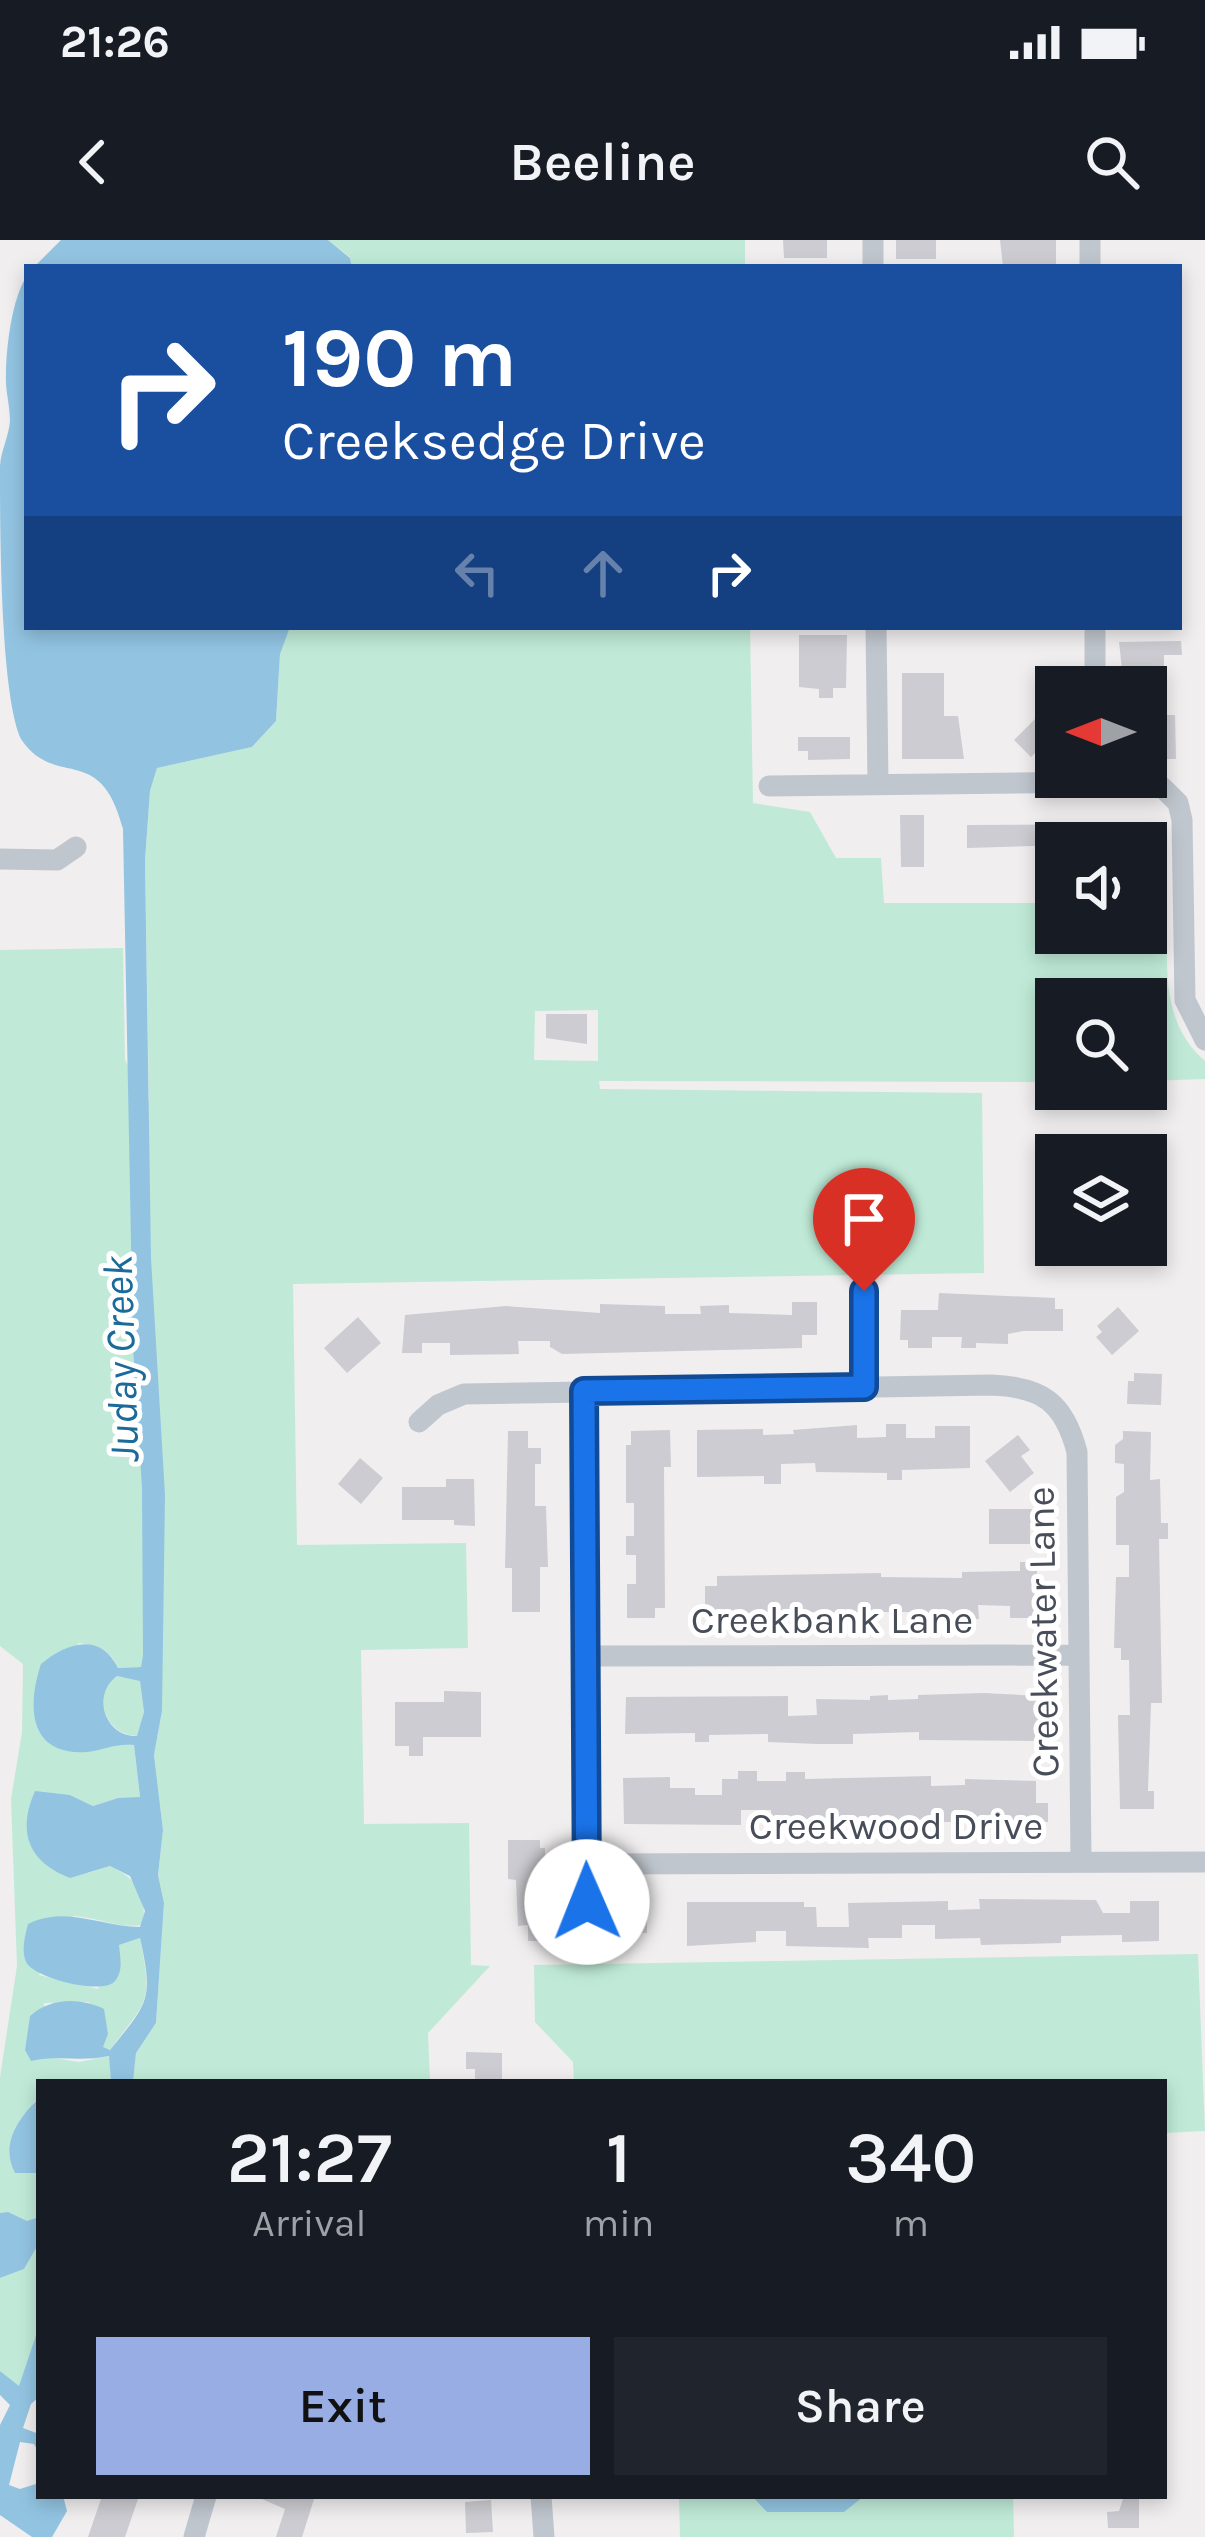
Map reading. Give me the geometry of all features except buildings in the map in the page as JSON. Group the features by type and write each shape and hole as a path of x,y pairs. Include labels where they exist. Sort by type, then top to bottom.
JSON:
{"street":[{"path":"877,630 878,784"},
{"path":"1095,630 1095,666"},
{"path":"769,786 1035,780"},
{"path":"1167,794 1178,802 1185,1000 1205,1040"},
{"path":"0,859 57,860 76,847"},
{"path":"419,1422 438,1405 464,1394 864,1387 864,1291"},
{"name":"Creekwater Lane","path":"864,1387 1008,1385 1062,1402 1077,1452 1081,1862"},
{"path":"584,1391 588,1940"},
{"name":"Creekbank Lane","path":"586,1656 1079,1655"},
{"name":"Creekwood Drive","path":"586,1864 1205,1862"},
{"path":"194,2537 205,2499"},
{"path":"541,2499 544,2537"}],"green space":[{"path":"328,240 745,240 745,264 351,264 350,257"},
{"path":"289,630 750,630 753,803 810,812 836,858 881,858 884,903 1035,903 1035,954 1167,954 1173,1008 1179,1027 1205,1061 1205,1079 1167,1080 1167,978 1035,978 1035,1082 599,1081 600,1089 982,1093 984,1273 293,1284 297,1545 466,1543 468,1648 361,1650 364,1824 469,1823 471,1965 490,1966 428,2033 430,2079 133,2079 136,2053 156,2023 164,1903 158,1875 163,1830 154,1755 162,1711 141,1667 118,1668 103,1649 78,1643 94,1751 114,1743 134,1745 140,1798 118,1798 93,1806 70,1795 88,1873 110,1866 127,1876 141,1896 143,1925 73,1916 39,1975 98,1989 119,1945 140,1938 146,1989 140,2009 110,2050 103,2048 89,2002 44,2003 48,2057 79,2062 110,2056 111,2079 36,2079 36,2100 15,2172 36,2173 36,2218 27,2222 0,2213 0,2077 17,1966 11,1799 22,1732 23,1664 0,1646 0,950 123,948 125,1060 149,1102 145,860 150,791 157,768 252,747 276,721 280,653","holes":["598,1010 598,1061 534,1060 535,1011"]},
{"path":"117,1676 140,1680 144,1712 138,1736 117,1729 105,1713 105,1693"},
{"path":"1198,1954 1205,2131 1167,2133 1167,2079 574,2079 573,2062 535,2022 534,1965"},
{"path":"36,2248 36,2335 19,2387 0,2371 0,2278 24,2269"},
{"path":"679,2499 1013,2499 1014,2537 680,2537"}],"water":[{"path":"61,240 328,240 351,264 37,264"},
{"path":"24,281 24,630 289,630 280,654 276,721 252,747 157,768 150,791 145,860 151,1258 165,1495 162,1711 154,1755 163,1830 158,1875 164,1903 156,2023 136,2053 133,2079 111,2079 109,2056 31,2061 25,2050 30,2016 46,2006 75,2001 104,2009 108,2034 103,2047 110,2050 140,2010 147,1975 140,1938 119,1945 119,1974 107,1986 82,1986 41,1974 26,1962 24,1953 28,1924 42,1919 70,1917 140,1927 145,1911 130,1876 110,1866 70,1878 44,1863 27,1832 35,1791 70,1795 93,1806 140,1797 134,1745 87,1752 53,1746 37,1725 34,1696 41,1664 72,1646 102,1649 118,1668 141,1667 142,1488 133,1347 123,829 102,785 90,775 34,754 21,739 14,716 3,607 0,466 10,421 6,381 14,310","holes":["117,1676 140,1681 144,1712 137,1736 117,1730 110,1722 103,1704"]},
{"path":"36,2101 36,2173 15,2173 11,2162 10,2142"},
{"path":"0,2213 27,2221 36,2218 36,2248 24,2269 0,2278"},
{"path":"36,2335 36,2400 23,2428 36,2433 36,2448 20,2442 9,2485 20,2489 36,2484 36,2499 64,2499 67,2511 52,2537 32,2537 0,2515 0,2425 10,2405 0,2395 0,2371 19,2386"},
{"path":"755,2499 860,2499 844,2512 767,2512"}],"route":[{"path":"587,1902 584,1391 864,1387 864,1291"}],"water label":[{"name":"Juday Creek","path":"121,1359"}]}
